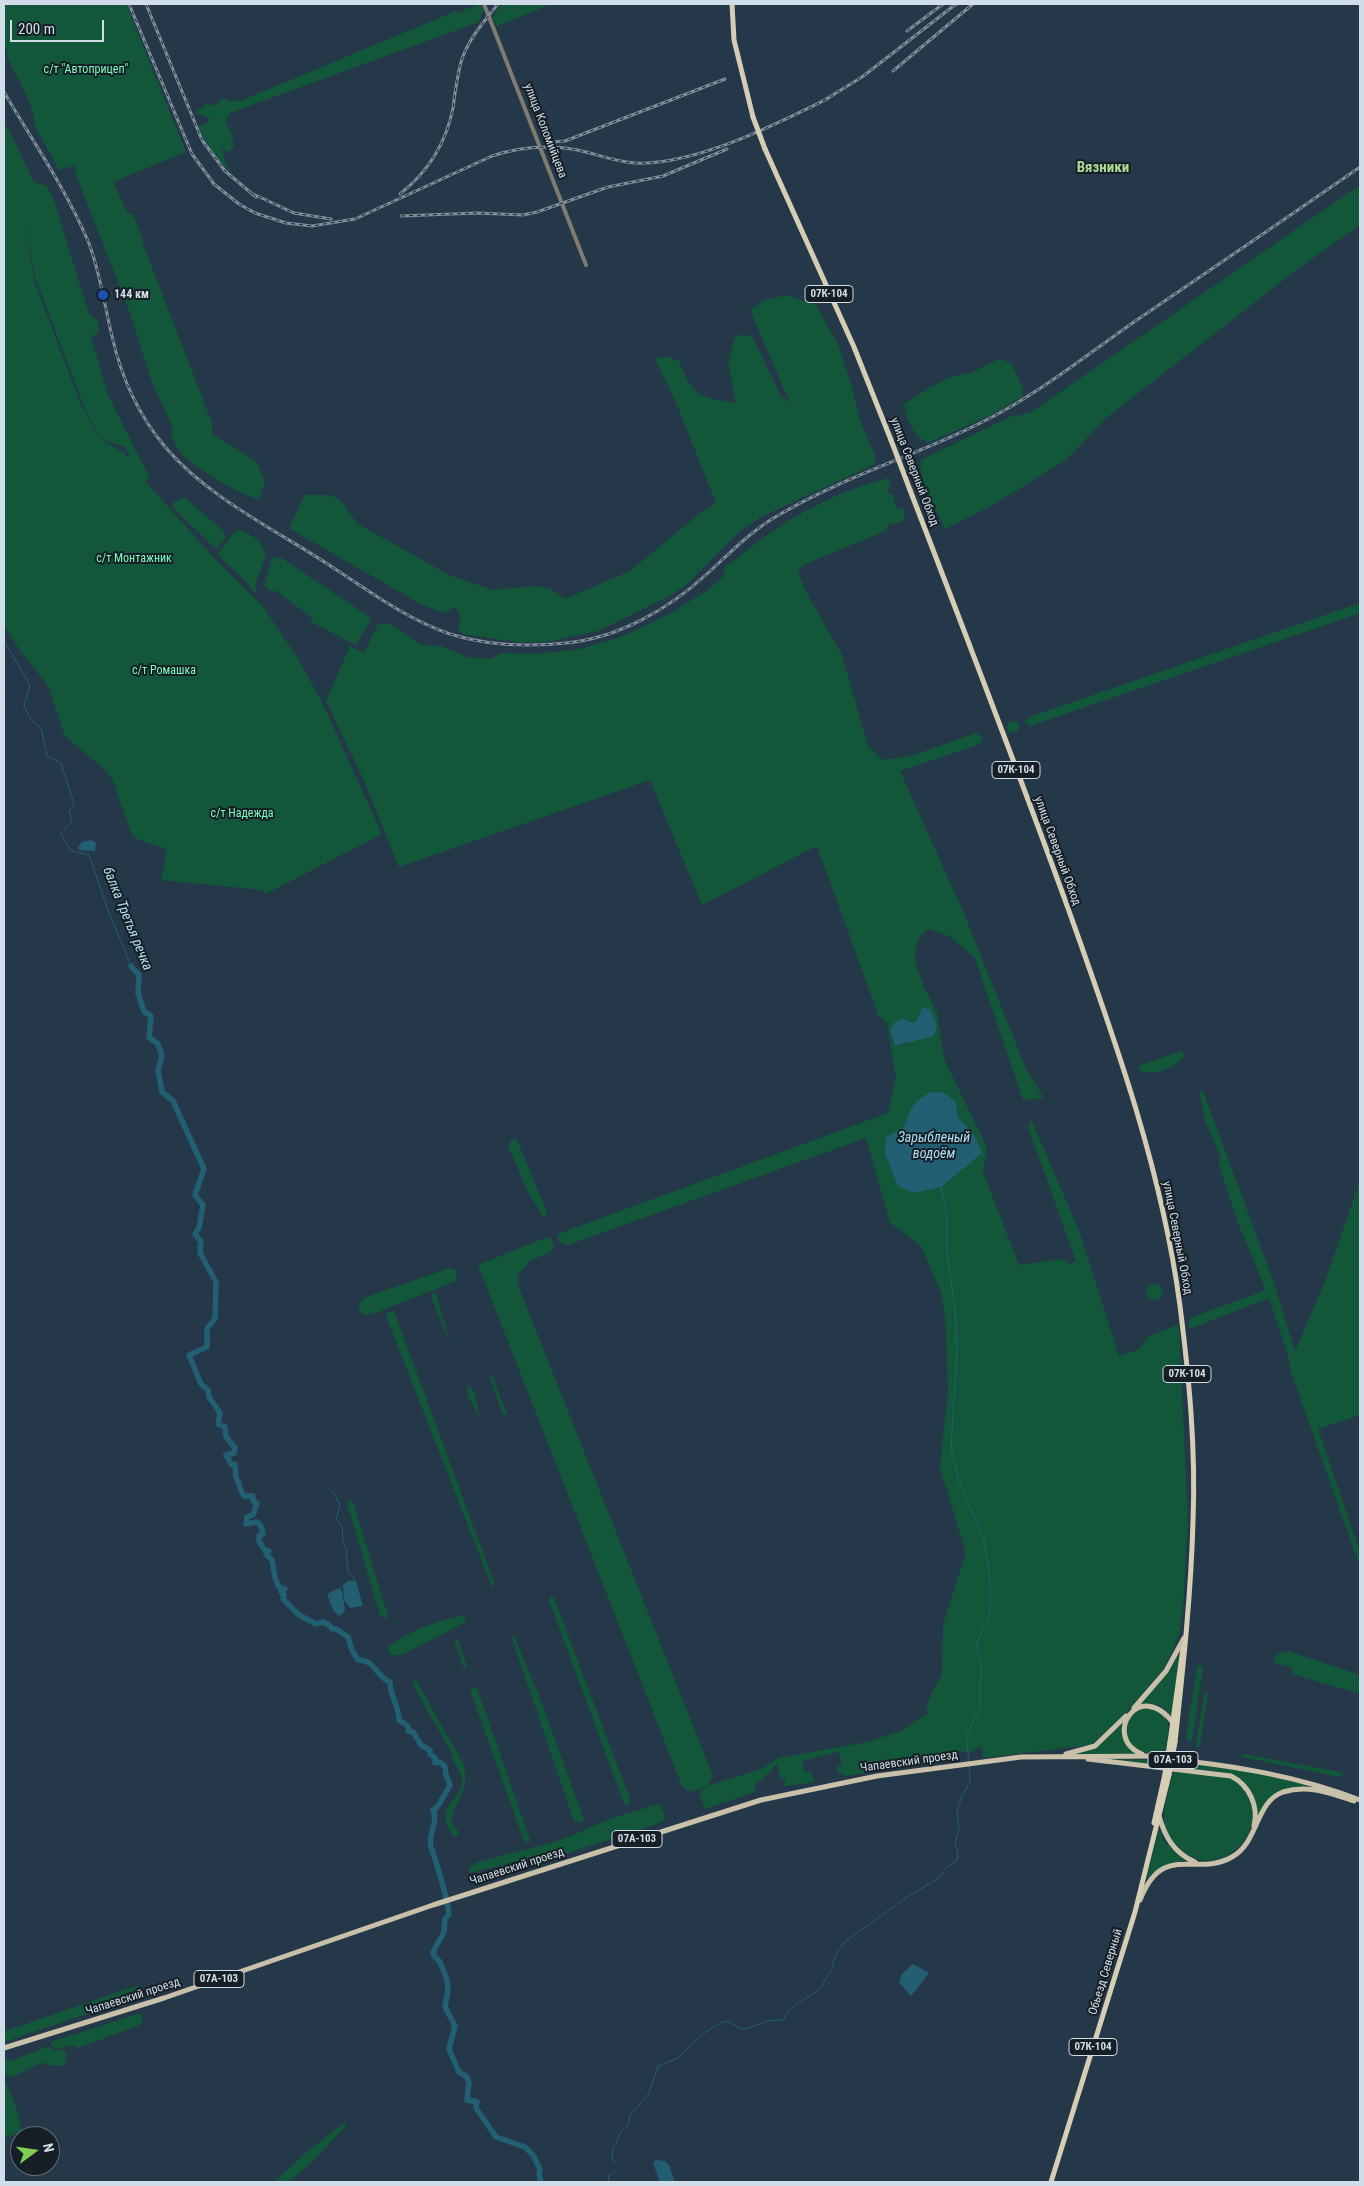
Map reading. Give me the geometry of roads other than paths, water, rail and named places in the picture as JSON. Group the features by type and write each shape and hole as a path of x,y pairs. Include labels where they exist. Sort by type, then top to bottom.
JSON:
{"highway":[{"name":"улица Северный Обход","path":"732,4 734,40 753,117 764,149 854,347 977,664 1119,1051 1147,1147 1174,1270 1189,1385 1194,1517 1188,1623"},
{"name":"07К-104","path":"1135,1912 1159,1818 1177,1728 1184,1638 1188,1623"},
{"name":"07К-104","path":"1173,1742 1173,1723 1188,1623"},
{"name":"07К-104","path":"1135,1912 1167,1774"},
{"name":"Обьезд Северный","path":"1051,2182 1135,1912"}],"main road":[{"path":"1021,1757 1088,1750 1102,1742 1166,1671 1184,1638"},
{"path":"1176,1654 1184,1648"},
{"path":"1163,1756 1142,1754 1128,1745 1124,1731 1130,1712 1142,1706 1151,1706 1163,1711 1177,1728"},
{"name":"Чапаевский проезд","path":"4,2048 164,1998 460,1896 760,1800 838,1783 1021,1757 1163,1756"},
{"name":"07А-103","path":"1163,1756 1254,1767 1309,1780 1360,1796"},
{"path":"1082,1758 1231,1776 1239,1780 1251,1796 1256,1813 1252,1837"},
{"name":"07А-103","path":"981,1762 1082,1758 1164,1759 1245,1768 1308,1783 1360,1801"},
{"path":"1135,1912 1146,1884 1156,1873 1176,1864 1215,1863 1232,1857 1242,1850 1252,1837 1265,1806 1280,1794 1308,1788 1360,1801"},
{"path":"1157,1811 1165,1835 1174,1848 1188,1858 1201,1863"}],"street":[{"name":"улица Коломийцева","path":"484,4 586,265"}],"water":[{"path":"91,840 96,843 95,851 79,850 78,847 82,842"},
{"path":"922,1008 930,1009 937,1025 934,1036 895,1046 890,1030 894,1023 903,1019 913,1023 917,1021"},
{"name":"Зарыбленый водоём","path":"932,1092 945,1093 956,1103 958,1118 974,1134 982,1153 941,1187 913,1193 898,1186 885,1153 886,1137 904,1127 908,1115 917,1102"},
{"path":"348,1581 356,1581 363,1606 350,1608 344,1600 343,1585"},
{"path":"339,1588 342,1591 345,1611 339,1616 333,1610 327,1594"},
{"path":"913,1964 929,1973 911,1996 899,1982 902,1974"},
{"path":"656,2160 665,2161 669,2165 675,2182 660,2182 653,2163"}],"waterway":[{"name":"балка Третья речка","path":"4,641 30,685 24,706 31,720 41,728 47,756 61,763 74,804 69,811 72,821 61,834 71,851 89,855 109,913 131,966"},
{"name":"балка Третья речка","path":"131,966 139,975 138,993 144,1012 151,1016 149,1037 158,1044 162,1056 158,1070 162,1092 173,1101 204,1169 195,1195 203,1205 199,1228 195,1234 201,1242 200,1253 216,1282 215,1318 207,1329 207,1347 189,1355 201,1384 208,1390 209,1397 220,1413 218,1424 225,1427 226,1437 235,1448 234,1453 226,1455 232,1465 235,1464 236,1478 241,1492 244,1496 253,1496 253,1501 257,1503 253,1515 247,1517 246,1524 257,1522 261,1526 263,1534 259,1536 259,1541 264,1549 269,1551 266,1554 272,1560 275,1578 279,1587 285,1589 281,1592 284,1595 283,1599 299,1615 316,1624 323,1622 348,1637 352,1650 358,1660 369,1663 385,1680 390,1682 399,1720 408,1726 408,1731 413,1732 421,1745 430,1750 430,1754 435,1758 435,1763 440,1762 445,1767 450,1785 438,1806 433,1810 435,1819 430,1842 444,1888 449,1914 445,1919 444,1932 433,1952 440,1962 447,1980 448,1990 445,2007 455,2026 449,2049 459,2072 466,2076 469,2082 467,2100 477,2102 476,2108 496,2137 525,2147 533,2155 540,2169 541,2182"},
{"path":"941,1187 947,1218 947,1253 955,1309 957,1350 951,1449 959,1481 984,1540 990,1580 990,1614 976,1644 982,1672 979,1686 981,1705 966,1737 969,1762"},
{"path":"332,1490 340,1505 336,1519 342,1527 348,1572 356,1581"},
{"path":"617,2163 612,2159 613,2147 617,2142 619,2134 628,2125 630,2116 649,2093 658,2066 678,2058 704,2033 722,2022 727,2021 746,2029 768,2021 784,2020 793,2007 819,1989 833,1968 836,1953 846,1941 907,1897 939,1878 946,1868 957,1860 958,1853 955,1843 959,1829 957,1811 962,1796 970,1782 969,1766"},
{"path":"609,2182 608,2177 615,2171"}],"railway":[{"path":"129,4 192,154 214,184 239,204 255,213 286,223 312,226 355,219 492,156 527,148 574,149 635,163 683,158 709,151 760,131 829,98"},
{"path":"146,4 202,140 225,171 256,197"},
{"path":"400,194 419,176 441,145 450,121 458,73 464,54 477,31 498,4"},
{"path":"907,31 943,4"},
{"path":"823,101 862,77 956,4"},
{"path":"893,71 973,4"},
{"path":"552,142 565,141 725,79"},
{"path":"4,92 59,184 88,241 96,264 120,366 139,409 166,448 183,466 221,497 401,612 433,628 464,638 522,645 586,640 624,628 660,610 693,586 767,522 833,487 949,438 1005,410 1053,379 1360,167"},
{"path":"401,216 477,213 523,215 537,212 608,187 663,176 727,149"},
{"path":"251,193 294,213 331,219"}],"place":[{"name":"144 км","path":"103,295"}],"district":[{"name":"Вязники","path":"1103,168"}],"park label":[{"name":"с/т \"Автоприцеп\"","path":"86,70"},
{"name":"с/т Монтажник","path":"134,559"},
{"name":"с/т Ромашка","path":"164,671"},
{"name":"с/т Надежда","path":"242,814"}]}
